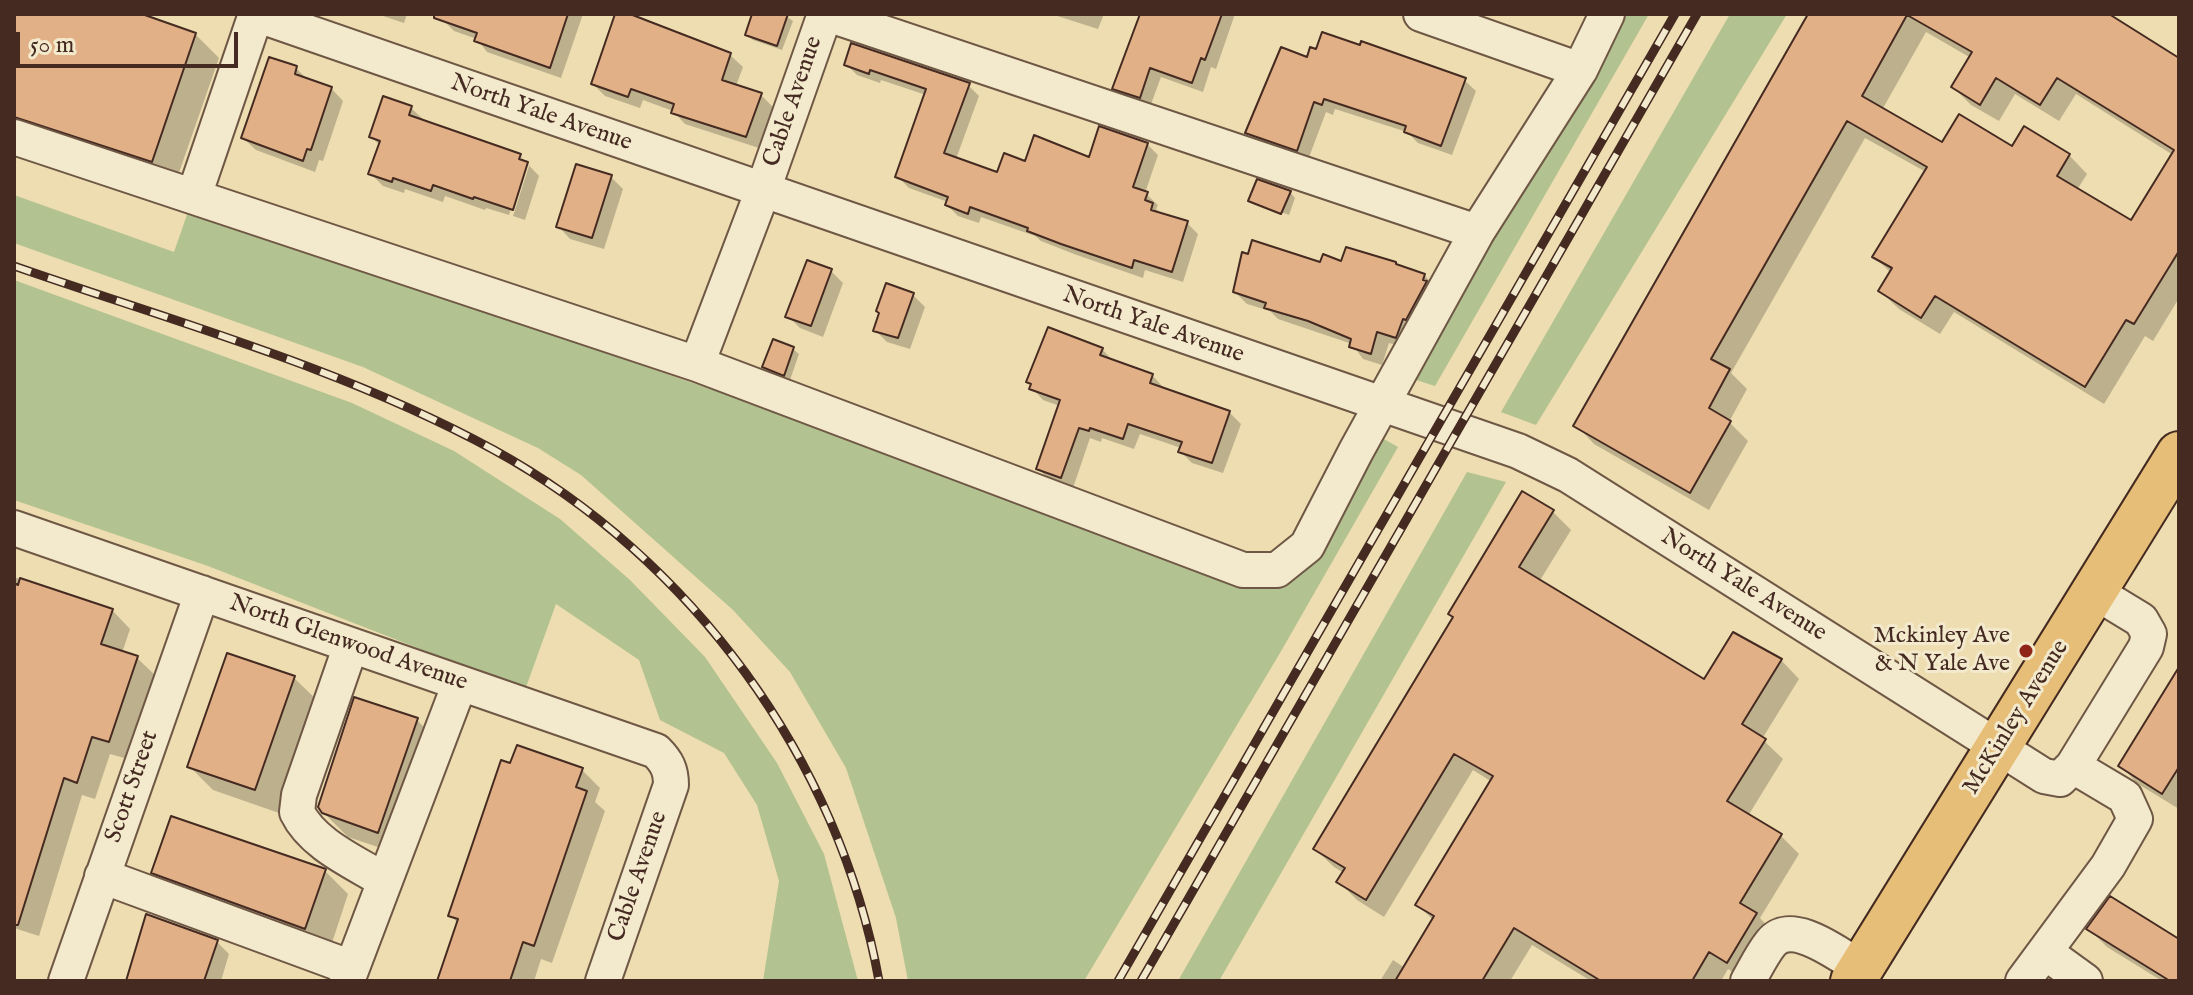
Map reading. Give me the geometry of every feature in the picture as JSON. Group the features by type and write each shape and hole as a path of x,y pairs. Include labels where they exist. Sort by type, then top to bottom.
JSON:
{"main road":[{"name":"McKinley Avenue","path":"1857,975 2179,454"}],"street":[{"name":"North Yale Avenue","path":"256,14 1518,451 1568,475 2044,776 2060,779 2073,766"},
{"path":"194,196 256,14"},
{"name":"Cable Avenue","path":"697,364 826,14"},
{"path":"826,14 1477,232"},
{"path":"1421,14 1580,70"},
{"path":"14,137 697,364 1243,570 1277,570 1307,546 1477,232 1580,70 1607,14"},
{"name":"North Glenwood Avenue","path":"14,528 656,751 666,761 671,773"},
{"path":"2023,981 2108,866 2135,819 2125,797 2073,766 2146,647 2149,634 2141,620 2095,592"},
{"name":"Scott Street","path":"66,981 202,593"},
{"path":"351,645 303,783 297,812 311,832 385,881"},
{"path":"102,876 350,975 460,683"},
{"name":"Cable Avenue","path":"603,981 671,785 671,773"},
{"path":"1748,981 1773,940 1785,934 1807,936 1857,975"},
{"path":"2045,952 2085,981"}],"green space":[{"path":"1618,14 1649,14 1435,386 1407,377"},
{"path":"1730,14 1787,14 1536,425 1501,412"},
{"path":"14,195 174,252 189,209 1270,580 1375,434 1398,447 1280,653 1084,981 908,981 896,918 846,768 790,672 733,610 581,475 538,448 363,367 14,243"},
{"path":"14,280 352,403 454,451 560,519 630,580 705,657 777,763 824,854 858,981 763,981 779,881 757,805 724,753 660,720 639,660 556,604 525,690 208,566 14,500"},
{"path":"1467,472 1506,482 1219,981 1178,981"}],"building":[{"path":"14,14 142,14 196,33 152,162 14,117"},
{"path":"434,14 568,14 550,68 474,41 477,33 434,18"},
{"path":"615,14 630,14 731,53 722,80 762,93 746,137 671,113 674,104 631,89 628,97 591,84"},
{"path":"752,14 788,14 777,46 745,35"},
{"path":"1140,14 1222,14 1205,60 1201,58 1192,83 1150,68 1140,98 1112,89"},
{"path":"1808,14 2109,14 2179,58 2179,251 2134,324 2126,320 2085,387 1935,296 1921,318 1878,291 1892,268 1872,257 1927,167 1847,121 1711,359 1730,369 1709,408 1731,421 1690,493 1573,426","holes":["1907,15 1972,52 1951,87 1980,105 1996,78 2040,105 2057,78 2174,150 2131,220 2057,176 2070,154 2024,126 2012,146 1959,114 1942,142 1862,96"]},
{"path":"1322,32 1360,45 1361,41 1466,78 1441,146 1404,132 1406,126 1324,99 1322,105 1314,102 1297,151 1245,133 1281,47 1307,57 1310,47 1316,49"},
{"path":"851,43 970,83 944,153 997,172 1004,153 1025,161 1034,135 1089,157 1099,126 1148,143 1133,187 1148,192 1145,200 1153,203 1151,210 1188,221 1172,272 1134,260 1132,268 1061,244 970,207 968,214 945,205 948,197 895,177 926,89 870,70 869,74 844,65"},
{"path":"269,57 297,66 295,74 332,87 311,150 307,149 303,161 241,138"},
{"path":"383,96 412,106 409,115 521,154 519,159 528,162 513,210 433,185 431,191 393,178 392,182 368,174 380,141 369,137"},
{"path":"576,164 612,175 592,238 556,227"},
{"path":"1257,179 1291,191 1281,214 1248,201"},
{"path":"1252,240 1320,262 1323,254 1341,261 1346,247 1425,274 1423,280 1427,281 1406,320 1403,319 1396,338 1377,332 1371,354 1349,347 1351,339 1308,321 1264,308 1266,303 1233,292 1242,252 1248,254"},
{"path":"807,260 832,269 811,326 785,317"},
{"path":"886,283 914,293 898,338 873,331"},
{"path":"1048,327 1103,348 1100,355 1153,374 1150,383 1230,411 1212,463 1178,452 1182,442 1128,424 1123,439 1090,428 1089,431 1079,428 1061,478 1036,469 1060,400 1029,389 1031,384 1026,382"},
{"path":"773,339 794,347 784,376 762,367"},
{"path":"1522,491 1554,510 1519,567 1704,679 1733,632 1782,659 1742,724 1766,739 1727,801 1782,834 1740,903 1757,913 1727,963 1709,952 1692,981 1601,981 1514,928 1482,981 1395,981 1434,916 1415,905 1493,776 1454,754 1366,900 1336,882 1345,868 1313,849 1453,617 1448,614"},
{"path":"20,578 113,609 101,644 138,656 109,742 92,737 77,783 64,778 18,925 14,925 14,583 18,585"},
{"path":"227,653 295,676 255,790 187,767"},
{"path":"2179,667 2179,767 2162,794 2118,766"},
{"path":"354,697 418,718 378,833 322,813 318,807"},
{"path":"517,745 583,768 576,787 587,791 534,946 523,942 510,981 437,981 458,919 448,916 501,760 510,763"},
{"path":"171,816 326,869 305,929 151,873"},
{"path":"2110,896 2179,939 2179,981 2170,981 2086,929"},
{"path":"146,914 218,940 204,981 126,981"}],"railway":[{"path":"1118,981 1675,14"},
{"path":"1141,981 1697,14"},
{"path":"14,266 258,348 437,421 494,450 565,495 632,547 692,607 745,673 792,744 830,820 859,899 879,981"}],"place":[{"name":"Mckinley Ave & N Yale Ave","path":"2026,651"}]}
